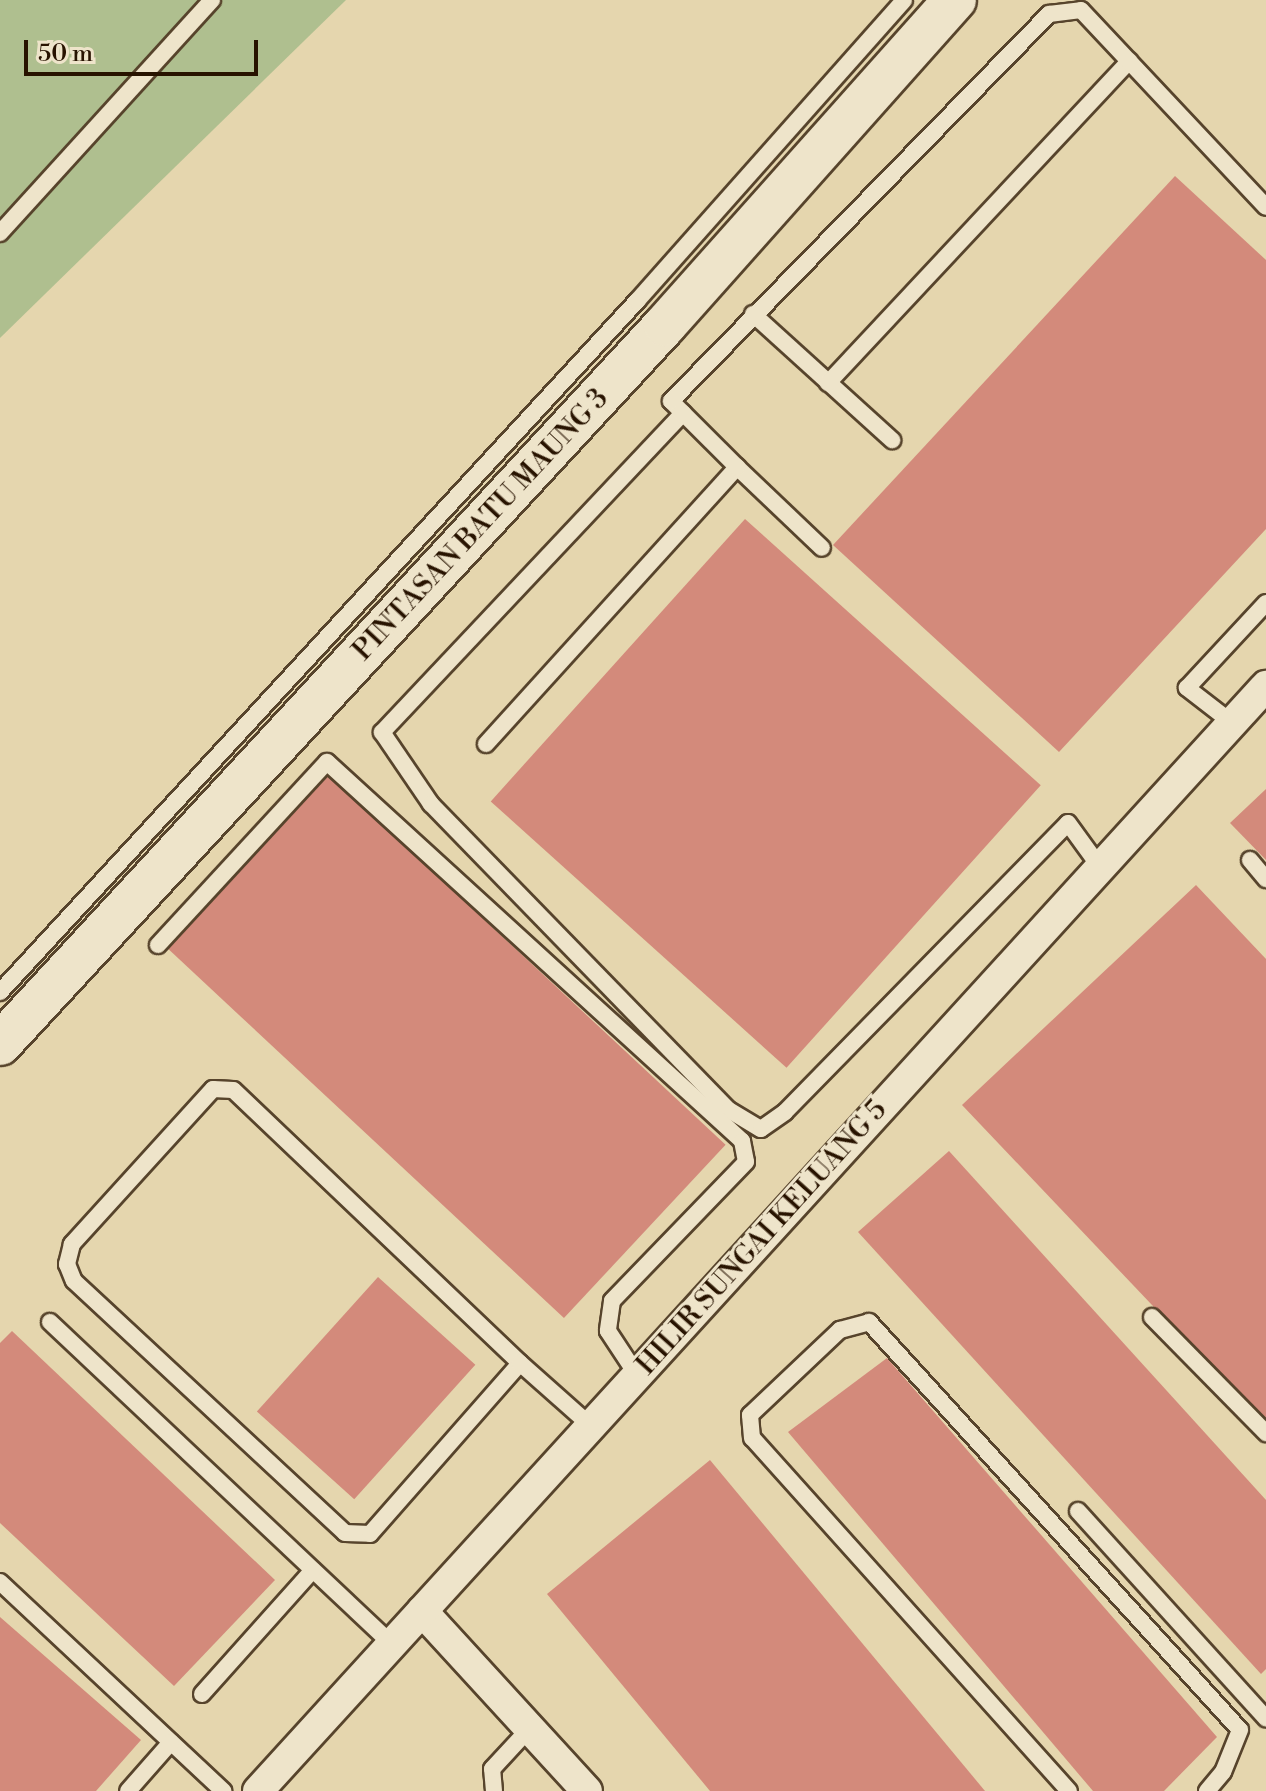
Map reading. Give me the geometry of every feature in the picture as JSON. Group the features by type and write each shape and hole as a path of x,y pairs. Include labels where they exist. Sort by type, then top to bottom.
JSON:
{"street":[{"name":"PINTASAN BATU MAUNG 3","path":"0,1044 665,325 955,0"},
{"name":"HILIR SUNGAI KELUANG 5","path":"258,1791 1266,686"},
{"path":"422,1611 587,1791"}],"lane":[{"path":"0,233 212,0"},
{"path":"0,992 637,301 904,0"},
{"path":"822,548 671,401 753,314 794,279 1049,14 1081,10 1266,207"},
{"path":"828,383 1129,61"},
{"path":"753,314 892,440"},
{"path":"683,413 382,732 431,804 729,1110 761,1129 785,1112 1068,823 1100,867"},
{"path":"486,744 737,467"},
{"path":"1231,722 1187,688 1266,603"},
{"path":"158,945 327,762 742,1141 746,1162 612,1301 608,1331 637,1375"},
{"path":"1250,860 1266,879"},
{"path":"520,1363 370,1534 345,1533 74,1281 67,1264 72,1244 213,1089 233,1090 520,1363 591,1426"},
{"path":"1152,1317 1266,1433"},
{"path":"50,1322 392,1644"},
{"path":"1069,1791 752,1438 750,1415 840,1330 869,1322 1240,1730 1223,1772 1207,1791"},
{"path":"1078,1511 1266,1718"},
{"path":"202,1694 313,1570"},
{"path":"0,1582 223,1791"},
{"path":"494,1791 492,1769 530,1728"},
{"path":"128,1791 171,1742"}],"green space":[{"path":"0,0 346,0 0,338"}],"building":[{"path":"1175,176 1266,260 1266,529 1059,752 833,545"},
{"path":"745,519 1041,785 787,1068 491,801"},
{"path":"327,773 726,1145 564,1318 165,946"},
{"path":"1266,789 1266,860 1230,823"},
{"path":"1196,885 1266,959 1266,1425 962,1105"},
{"path":"949,1151 1266,1500 1266,1669 1261,1674 858,1232"},
{"path":"378,1277 475,1365 354,1499 257,1412"},
{"path":"12,1331 275,1580 174,1686 0,1523 0,1343"},
{"path":"887,1358 1217,1737 1164,1791 1093,1791 788,1432"},
{"path":"710,1460 985,1791 710,1791 547,1594"},
{"path":"0,1617 141,1740 96,1791 0,1791"}]}
